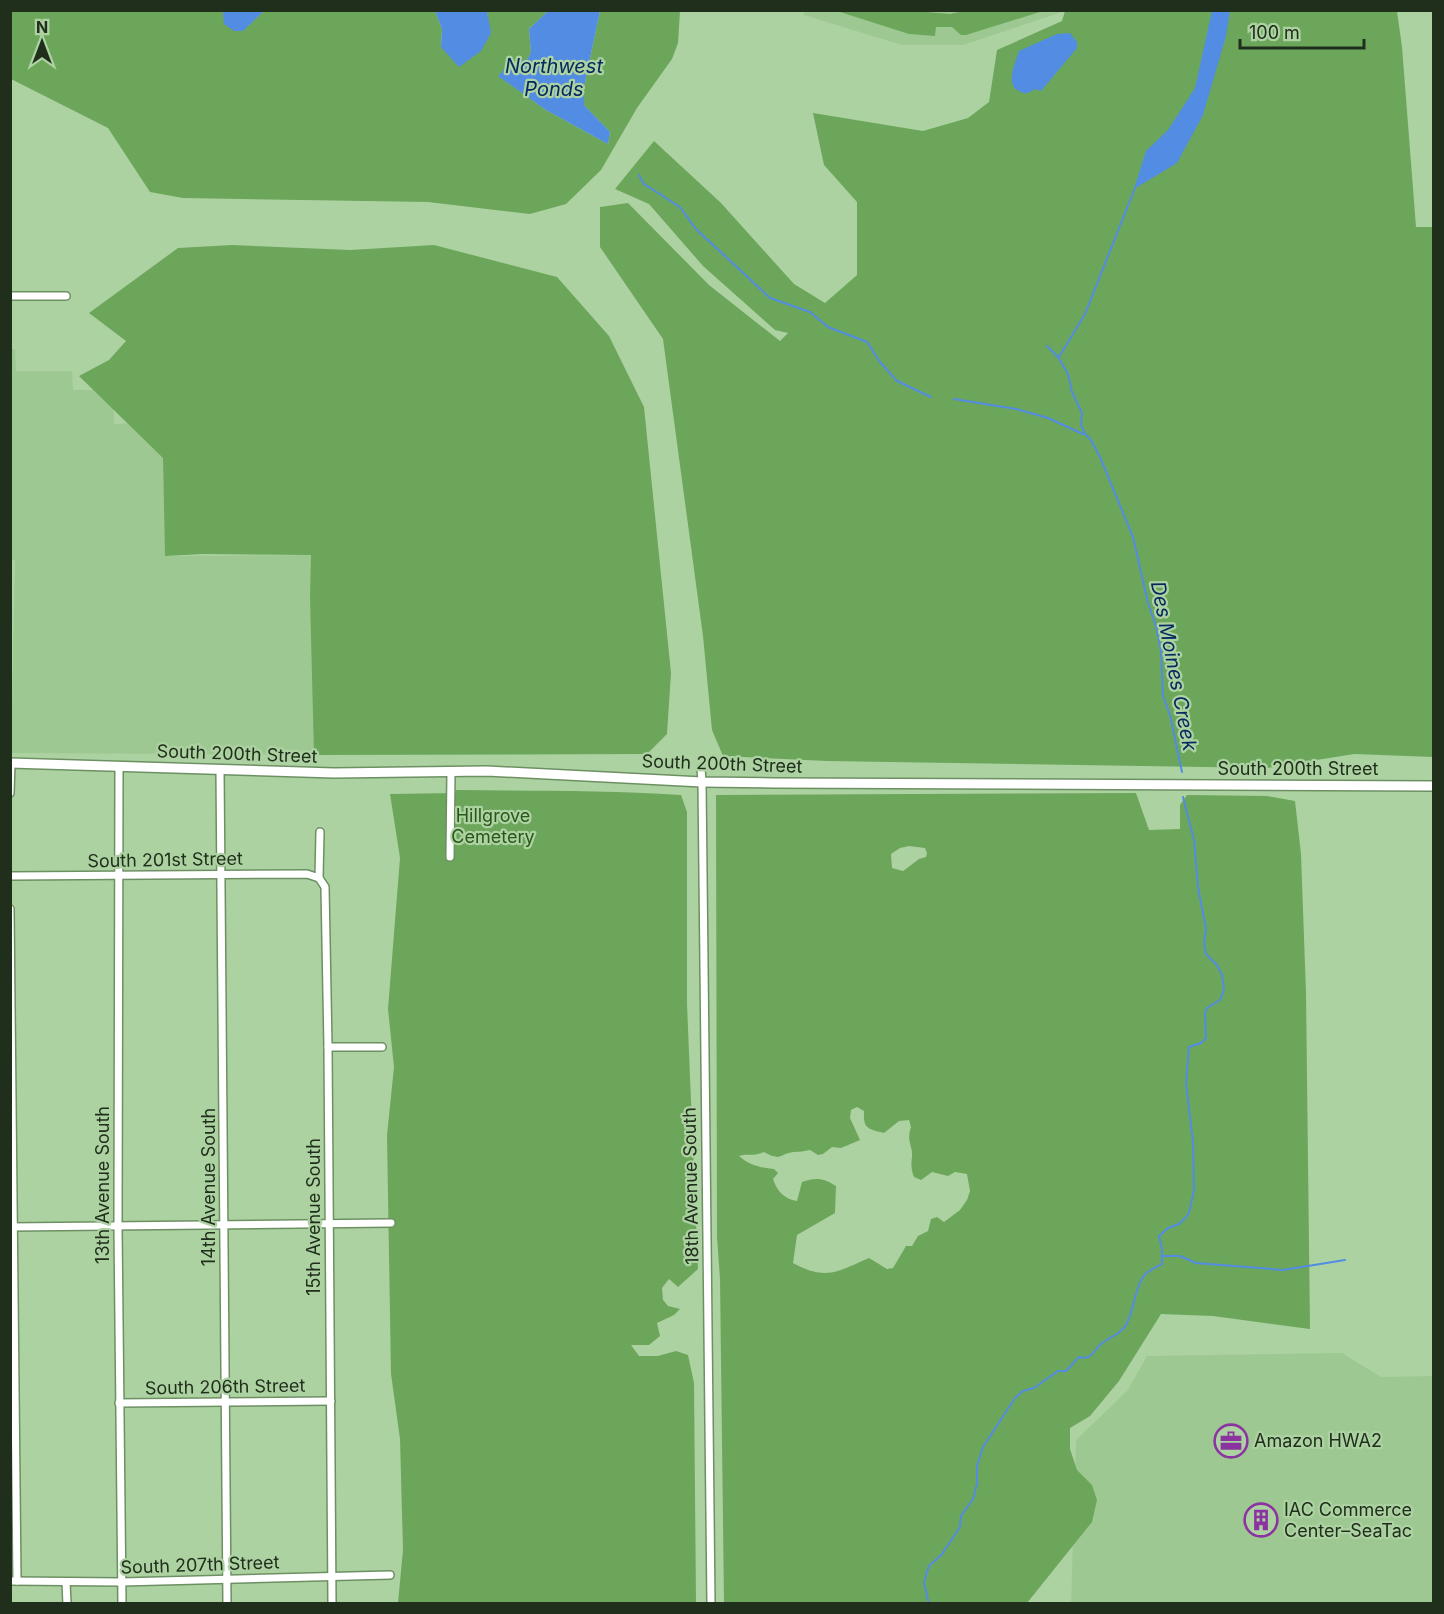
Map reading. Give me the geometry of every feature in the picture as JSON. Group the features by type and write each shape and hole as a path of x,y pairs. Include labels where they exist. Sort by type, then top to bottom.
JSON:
{"main road":[{"name":"South 200th Street","path":"11,763 381,774 554,773 702,782 1434,786"}],"street":[{"path":"10,296 66,296"},
{"path":"10,793 11,763"},
{"name":"13th Avenue South","path":"119,767 118,1227 122,1604"},
{"name":"18th Avenue South","path":"700,768 702,782 711,1604"},
{"name":"14th Avenue South","path":"220,770 227,1604"},
{"path":"450,857 451,772"},
{"name":"15th Avenue South","path":"320,832 319,878 325,887 328,1047 332,1604"},
{"name":"South 201st Street","path":"10,876 307,874 319,878"},
{"path":"10,909 14,1581"},
{"path":"328,1047 382,1047"},
{"path":"12,1227 391,1223"},
{"name":"South 206th Street","path":"119,1403 331,1401"},
{"name":"South 207th Street","path":"14,1581 122,1582 390,1575"},
{"path":"66,1582 67,1604"}],"shaded area":[{"path":"804,10 1060,11 963,45 902,45 804,15"},
{"path":"10,349 15,349 16,371 72,371 73,390 113,390 114,424 137,423 163,458 165,556 311,555 314,755 11,753 15,560 10,560"},
{"path":"1342,1353 1381,1377 1433,1376 1433,1603 1071,1604 1076,1440 1127,1391 1147,1356"}],"green space":[{"path":"968,10 1043,11 966,35 961,35 952,27 936,27 935,36 909,34 837,11 915,11 950,14"},
{"path":"10,11 226,11 223,13 242,31 264,11 435,11 442,29 441,47 488,19 487,11 548,11 529,29 531,52 528,60 510,64 499,76 546,110 608,144 610,132 584,105 584,87 600,11 680,11 678,43 672,59 637,108 601,170 566,204 530,214 428,202 183,198 150,192 108,128 11,79"},
{"path":"1065,11 1397,11 1402,47 1416,227 1433,227 1433,757 1354,754 1267,768 827,761 723,756 712,730 703,636 663,339 600,247 600,207 628,203 709,285 780,341 788,333 775,330 703,266 649,204 615,189 654,141 721,203 794,284 825,303 857,275 857,202 824,165 813,113 923,131 968,118 989,102 997,50 1062,21"},
{"path":"232,245 350,250 434,245 557,277 609,336 644,407 671,673 667,734 647,754 314,755 311,555 165,556 163,458 79,376 109,360 126,341 89,313 178,248"},
{"name":"Hillgrove Cemetery","path":"456,790 596,791 681,795 687,812 687,1004 698,1269 678,1287 669,1279 662,1288 663,1300 668,1306 680,1309 674,1315 657,1323 660,1336 649,1345 631,1345 639,1356 658,1356 676,1351 688,1355 694,1383 696,1603 398,1603 403,1550 400,1439 391,1374 387,1135 394,1067 388,1009 400,858 390,794 455,793"},
{"path":"1136,793 1149,830 1180,829 1180,805 1187,795 1267,796 1295,801 1301,854 1306,993 1310,1329 1213,1316 1161,1314 1119,1381 1090,1416 1070,1428 1070,1449 1077,1470 1092,1485 1097,1500 1092,1522 1027,1603 724,1603 720,1279 717,1237 716,795","holes":["909,846 925,848 926,857 919,859 903,871 892,868 891,854 900,848","857,1107 864,1111 866,1125 879,1132 884,1133 899,1121 909,1120 914,1177 921,1180 932,1172 948,1176 955,1172 967,1174 970,1191 960,1210 944,1222 937,1217 931,1219 928,1231 918,1236 912,1246 906,1246 893,1268 887,1269 869,1258 840,1270 814,1272 793,1263 797,1235 835,1213 836,1186 820,1179 802,1182 797,1201 792,1200 782,1194 777,1187 773,1179 778,1173 774,1169 755,1166 739,1156 764,1152 777,1157 810,1150 818,1155 832,1147 841,1148 860,1140 850,1118 851,1110"]}],"water":[{"path":"226,10 264,11 243,31 234,31 224,24 223,13"},
{"name":"Northwest Ponds","path":"435,11 487,11 491,33 481,51 459,67 441,47 442,29"},
{"name":"Northwest Ponds","path":"548,11 600,11 584,87 584,105 610,132 608,144 546,110 498,76 510,64 528,59 531,52 529,29"},
{"path":"1212,11 1230,11 1226,36 1203,115 1177,163 1134,189 1146,151 1168,130 1195,88"},
{"path":"1070,33 1077,42 1077,48 1041,91 1035,89 1025,93 1016,89 1013,85 1012,74 1019,51 1057,34"}],"waterway":[{"name":"Des Moines Creek","path":"639,175 644,184 680,207 696,229 770,298 810,312 828,327 867,342 880,362 897,381 931,397"},
{"name":"Des Moines Creek","path":"1059,357 1085,314 1135,188"},
{"name":"Des Moines Creek","path":"1047,346 1058,357 1068,374 1072,392 1082,413 1081,425 1100,457 1133,537 1148,603 1156,626 1161,651 1163,696 1170,715 1182,772"},
{"name":"Des Moines Creek","path":"954,399 1016,409 1048,418 1083,434"},
{"name":"Des Moines Creek","path":"929,1604 924,1583 929,1566 942,1554 960,1527 961,1516 973,1499 977,1484 977,1466 983,1447 1015,1398 1058,1371 1066,1371 1079,1357 1089,1356 1101,1344 1124,1328 1143,1277 1162,1264 1159,1236 1168,1228 1179,1224 1189,1213 1194,1190 1193,1142 1186,1084 1189,1047 1201,1043 1206,1038 1205,1013 1207,1008 1220,1000 1224,990 1222,975 1217,965 1206,954 1204,943 1206,929 1198,887 1194,840 1183,797"},
{"name":"Des Moines Creek","path":"1163,1256 1180,1256 1196,1263 1283,1270 1345,1260"}],"place":[{"name":"Amazon HWA2","path":"1231,1441"},
{"name":"IAC Commerce Center–SeaTac","path":"1261,1520"}]}
